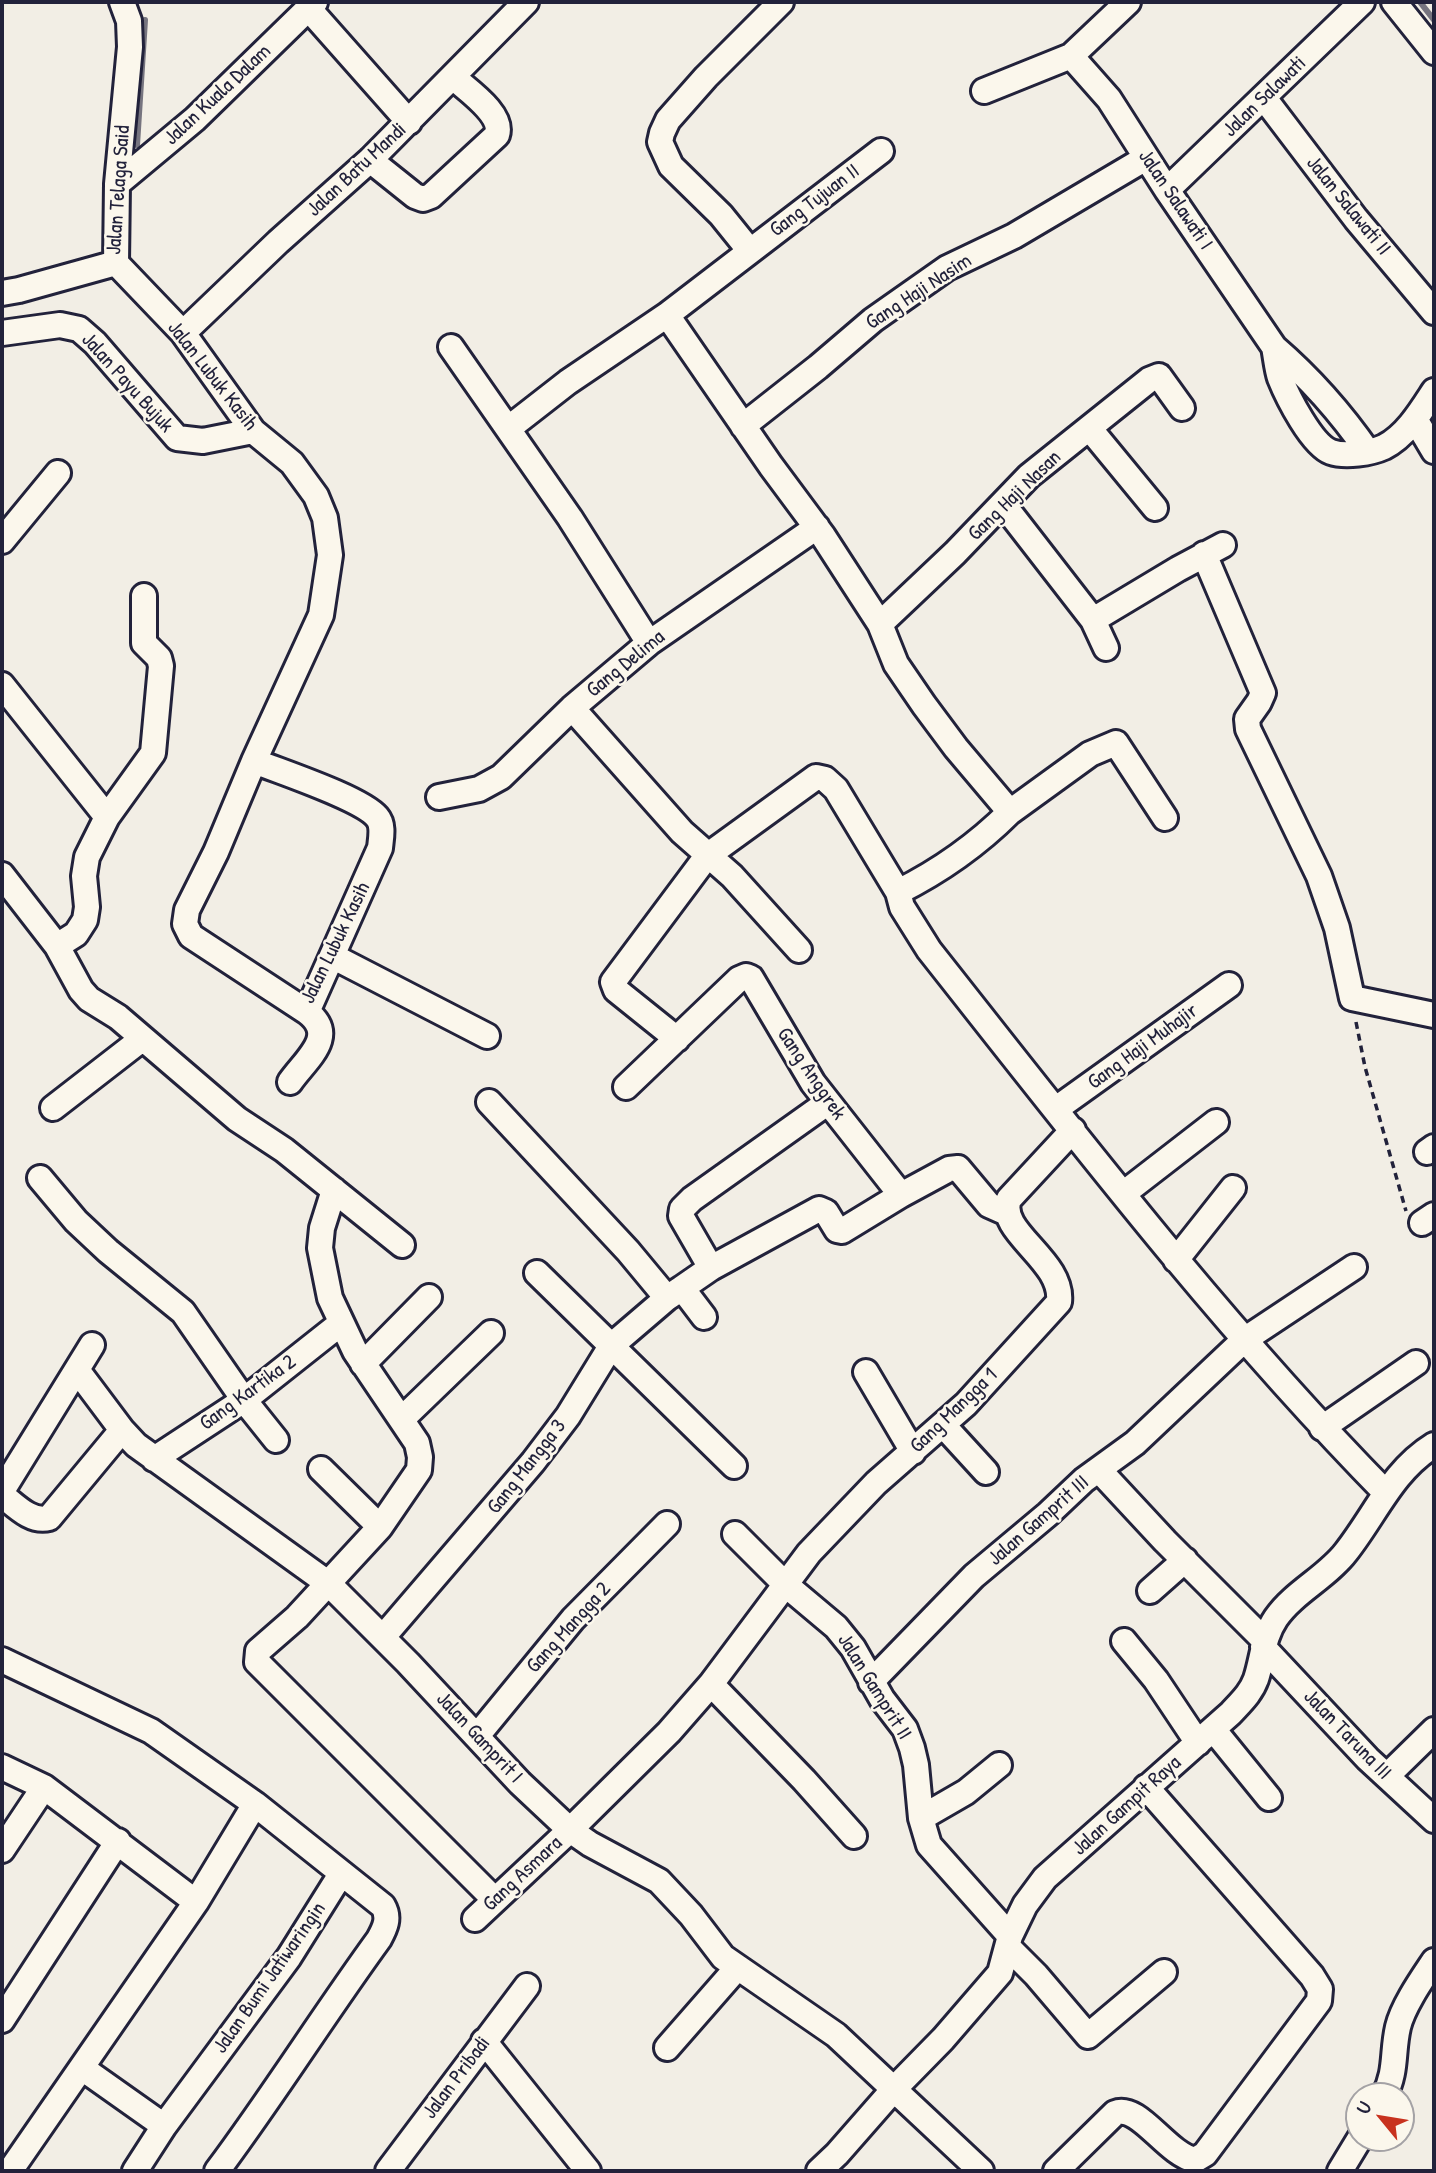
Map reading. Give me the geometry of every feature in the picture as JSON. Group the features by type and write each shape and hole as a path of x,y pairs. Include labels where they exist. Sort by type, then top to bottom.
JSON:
{"street":[{"name":"Jalan Telaga Said","path":"2,293 116,263 117,184 130,47 130,21 122,2"},
{"path":"750,251 721,215 671,166 660,142 668,121 682,104 781,2"},
{"path":"984,91 1071,56 1128,2"},
{"name":"Jalan Salawati","path":"1167,190 1362,2"},
{"path":"1394,2 1434,52"},
{"name":"Jalan Batu Mandi","path":"183,333 409,122 518,4"},
{"name":"Jalan Kuala Dalam","path":"117,184 195,119 312,5"},
{"path":"312,5 409,122"},
{"name":"Jalan Salawati I","path":"1071,56 1109,99 1167,190 1274,347 1294,364 1343,416 1368,452"},
{"path":"370,160 424,199 431,196 497,135 499,126 495,115 453,77"},
{"name":"Jalan Salawati II","path":"1264,98 1356,219 1434,312"},
{"name":"Gang Tujuan II","path":"509,428 568,382 667,315 881,151"},
{"name":"Gang Haji Nasim","path":"743,426 873,320 947,268 1014,236 1146,158"},
{"name":"Jalan Lubuk Kasih","path":"116,263 183,333 253,431 292,463 316,496 325,518 330,555 321,615 254,761 216,852 187,911 184,924 191,936 307,1012 380,848 382,831 379,818 363,805 254,761"},
{"path":"667,315 817,527 880,624 896,664 924,705 1010,812"},
{"name":"Jalan Payu Bujuk","path":"2,333 60,325 79,329 95,343 177,438 203,441 253,431"},
{"path":"451,347 509,428 649,643"},
{"name":"Jalan Salawati I","path":"1274,347 1280,377 1312,436 1332,453 1368,452 1385,447 1415,419 1434,391"},
{"name":"Gang Haji Nasan","path":"880,624 1029,476 1154,377 1159,376 1182,408"},
{"path":"1415,419 1434,451"},
{"path":"1090,429 1155,508"},
{"path":"2,541 58,473"},
{"path":"1003,504 1093,620 1106,648"},
{"name":"Gang Delima","path":"439,797 479,789 501,776 572,708 649,643 817,527"},
{"path":"1093,620 1213,550 1263,693 1247,719 1248,729 1319,876 1337,928 1352,998 1434,1014"},
{"path":"57,946 76,934 85,920 87,907 84,876 87,857 107,817 153,753 160,666 159,658 144,643 144,596"},
{"path":"2,685 107,817"},
{"path":"572,708 682,832 732,876 799,950"},
{"path":"898,892 928,877 985,838 1010,812 1090,754 1116,743 1166,818"},
{"path":"677,1039 615,990 613,982 707,856 816,777 825,779 836,789 898,892 902,907 929,950 1176,1260 1322,1428 1385,1493"},
{"path":"2,875 57,946 81,990 89,999 118,1017 237,1119 284,1150 402,1245"},
{"path":"332,956 487,1035"},
{"name":"Gang Anggrek","path":"626,1087 739,979 746,976 751,978 827,1103 901,1195"},
{"name":"Gang Haji Muhajir","path":"1056,1109 1229,985"},
{"path":"290,1082 321,1039 322,1030 318,1020 307,1012"},
{"path":"53,1108 142,1039"},
{"path":"489,1102 628,1251 704,1317"},
{"path":"711,1268 681,1216 682,1209 692,1199 827,1103"},
{"path":"1123,1194 1216,1122"},
{"path":"901,1195 949,1169 958,1168 989,1205 1007,1213 1009,1199 1073,1130"},
{"path":"40,1178 76,1221 108,1251 183,1312 244,1400 276,1440"},
{"path":"1176,1260 1233,1188"},
{"path":"334,1190 322,1228 320,1248 330,1298 340,1324 363,1364 417,1443 419,1470 380,1527 297,1617 258,1651 257,1662 495,1899"},
{"name":"Gang Mangga 3","path":"383,1637 533,1462 568,1416 611,1346 674,1293 711,1268 819,1209 826,1212 837,1230 842,1231 901,1195"},
{"name":"Gang Mangga 1","path":"570,1830 669,1732 711,1684 809,1553 876,1483 966,1404 1059,1302 1060,1289 1053,1274 1011,1222 1007,1213"},
{"path":"1099,1470 1135,1443 1244,1340 1354,1267"},
{"path":"537,1273 734,1466"},
{"path":"363,1364 429,1297"},
{"name":"Gang Kartika 2","path":"154,1459 244,1400 340,1324"},
{"path":"402,1419 491,1333"},
{"path":"92,1345 2,1493 30,1516 40,1520 49,1518 122,1430"},
{"path":"1322,1428 1416,1363"},
{"name":"Jalan Gamprit I","path":"77,1370 122,1430 154,1459 329,1584 383,1637 520,1783 570,1830 590,1844 659,1881 691,1915 714,1947 737,1968 836,2035 981,2171"},
{"path":"866,1372 913,1452"},
{"path":"943,1425 986,1472"},
{"name":"Jalan Gampit Raya","path":"819,2171 838,2154 1000,1973 1009,1942 1025,1905 1045,1878 1206,1736 1250,1693 1264,1643 1276,1617 1346,1553 1385,1493 1412,1460 1434,1444"},
{"path":"321,1469 380,1527"},
{"name":"Jalan Gamprit III","path":"871,1682 974,1576 1099,1470 1264,1643"},
{"name":"Gang Mangga 2","path":"477,1737 573,1619 667,1524"},
{"name":"Jalan Gamprit II","path":"735,1534 786,1585 836,1627 853,1648 871,1682 905,1729 916,1765 921,1818 929,1844 1088,2036 1164,1972"},
{"path":"1150,1591 1185,1560"},
{"path":"1124,1641 1206,1736 1269,1798"},
{"name":"Jalan Taruna III","path":"1264,1643 1387,1776 1434,1820"},
{"path":"2,1660 151,1731 255,1804 383,1906 387,1913 384,1929 256,2119 217,2171"},
{"path":"711,1684 854,1836"},
{"path":"1387,1776 1434,1730"},
{"path":"921,1818 966,1792 999,1765"},
{"path":"2,1767 44,1787 196,1902"},
{"path":"2,1850 44,1787"},
{"path":"1056,2171 1120,2110 1135,2114 1174,2152 1195,2161 1205,2154 1318,2001 1320,1989 1312,1976 1146,1787"},
{"path":"10,2171 196,1902 255,1804"},
{"name":"Gang Asmara","path":"475,1919 570,1830"},
{"path":"2,2020 118,1841"},
{"name":"Jalan Bumi Jatiwaringin","path":"135,2171 164,2126 289,1957 341,1874"},
{"path":"1391,2082 1398,2026 1434,1961"},
{"path":"667,2048 737,1968"},
{"name":"Jalan Pribadi","path":"388,2171 527,1986"},
{"path":"484,2041 588,2171"},
{"path":"82,2068 164,2126"},
{"path":"1349,2169 1355,2152"}],"path":[{"path":"1352,998 1365,1067 1408,1217 1414,1223 1428,1219"}],"waterway":[{"path":"1420,2 1434,20"},
{"path":"137,145 145,20"}]}
